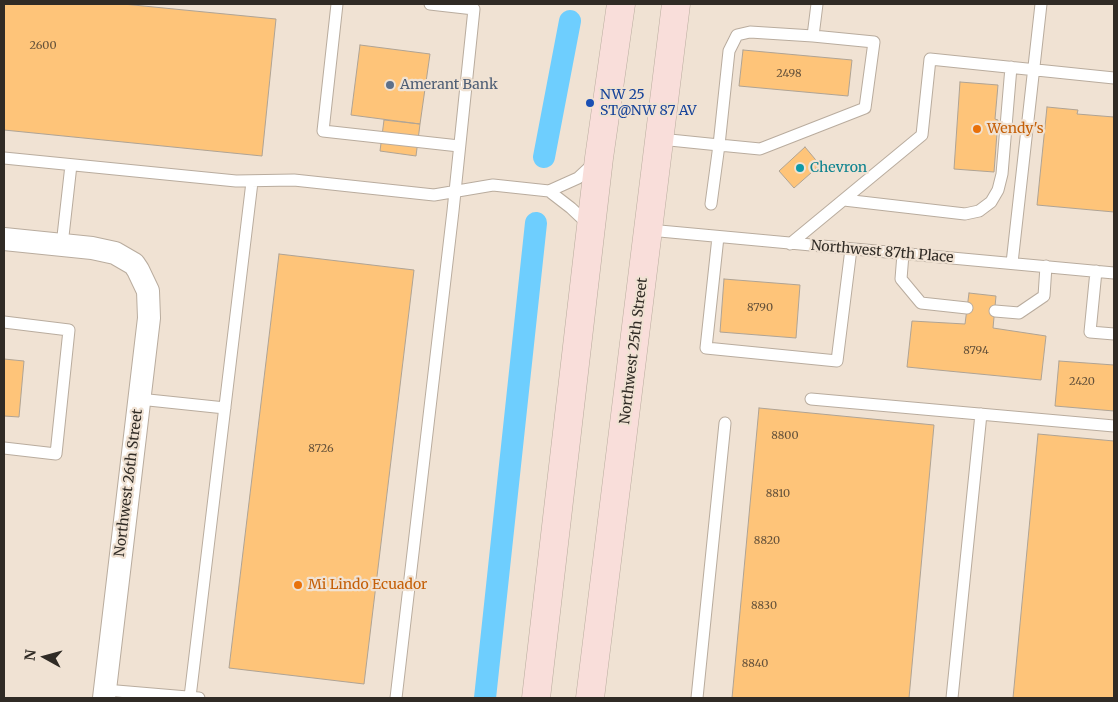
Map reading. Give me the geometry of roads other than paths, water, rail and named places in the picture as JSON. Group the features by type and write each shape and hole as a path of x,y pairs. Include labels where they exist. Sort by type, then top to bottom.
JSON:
{"main road":[{"path":"536,698 599,158 621,4"},
{"name":"Northwest 25th Street","path":"590,698 676,4"}],"street":[{"path":"4,239 62,245"},
{"name":"Northwest 26th Street","path":"62,245 92,248 115,253 134,264 148,291 150,309 104,694"}],"lane":[{"path":"337,4 323,131 459,146"},
{"path":"396,698 474,9 430,4"},
{"path":"813,36 817,4"},
{"path":"1012,263 1041,4"},
{"path":"660,139 719,145 760,149 865,108 874,42 750,32 737,35 729,52 719,145 711,204"},
{"path":"790,244 922,135 930,59 1114,78"},
{"path":"844,200 965,214 979,210 991,202 998,190 1002,174 1012,67"},
{"path":"4,158 252,182 294,180 434,195 493,185 549,191 578,178 599,158"},
{"path":"62,245 71,165"},
{"path":"104,694 194,698 225,408 252,182"},
{"path":"549,191 592,228"},
{"name":"Northwest 87th Place","path":"649,230 1114,273"},
{"path":"718,237 706,348 837,361 851,249"},
{"path":"903,254 901,280 922,303 967,308"},
{"path":"995,311 1018,313 1044,296 1046,266"},
{"path":"1096,271 1090,332 1114,334"},
{"path":"4,322 69,330 56,454 4,448"},
{"path":"140,399 225,408"},
{"path":"811,399 1114,426"},
{"path":"952,698 981,414"},
{"path":"697,698 725,422"}],"waterway":[{"path":"544,157 570,21"},
{"path":"485,698 536,223"}],"place":[{"name":"Amerant Bank","path":"390,85"},
{"name":"NW 25 ST@NW 87 AV","path":"590,103"},
{"name":"Wendy's","path":"977,129"},
{"name":"Chevron","path":"800,168"},
{"name":"Mi Lindo Ecuador","path":"298,585"}]}
